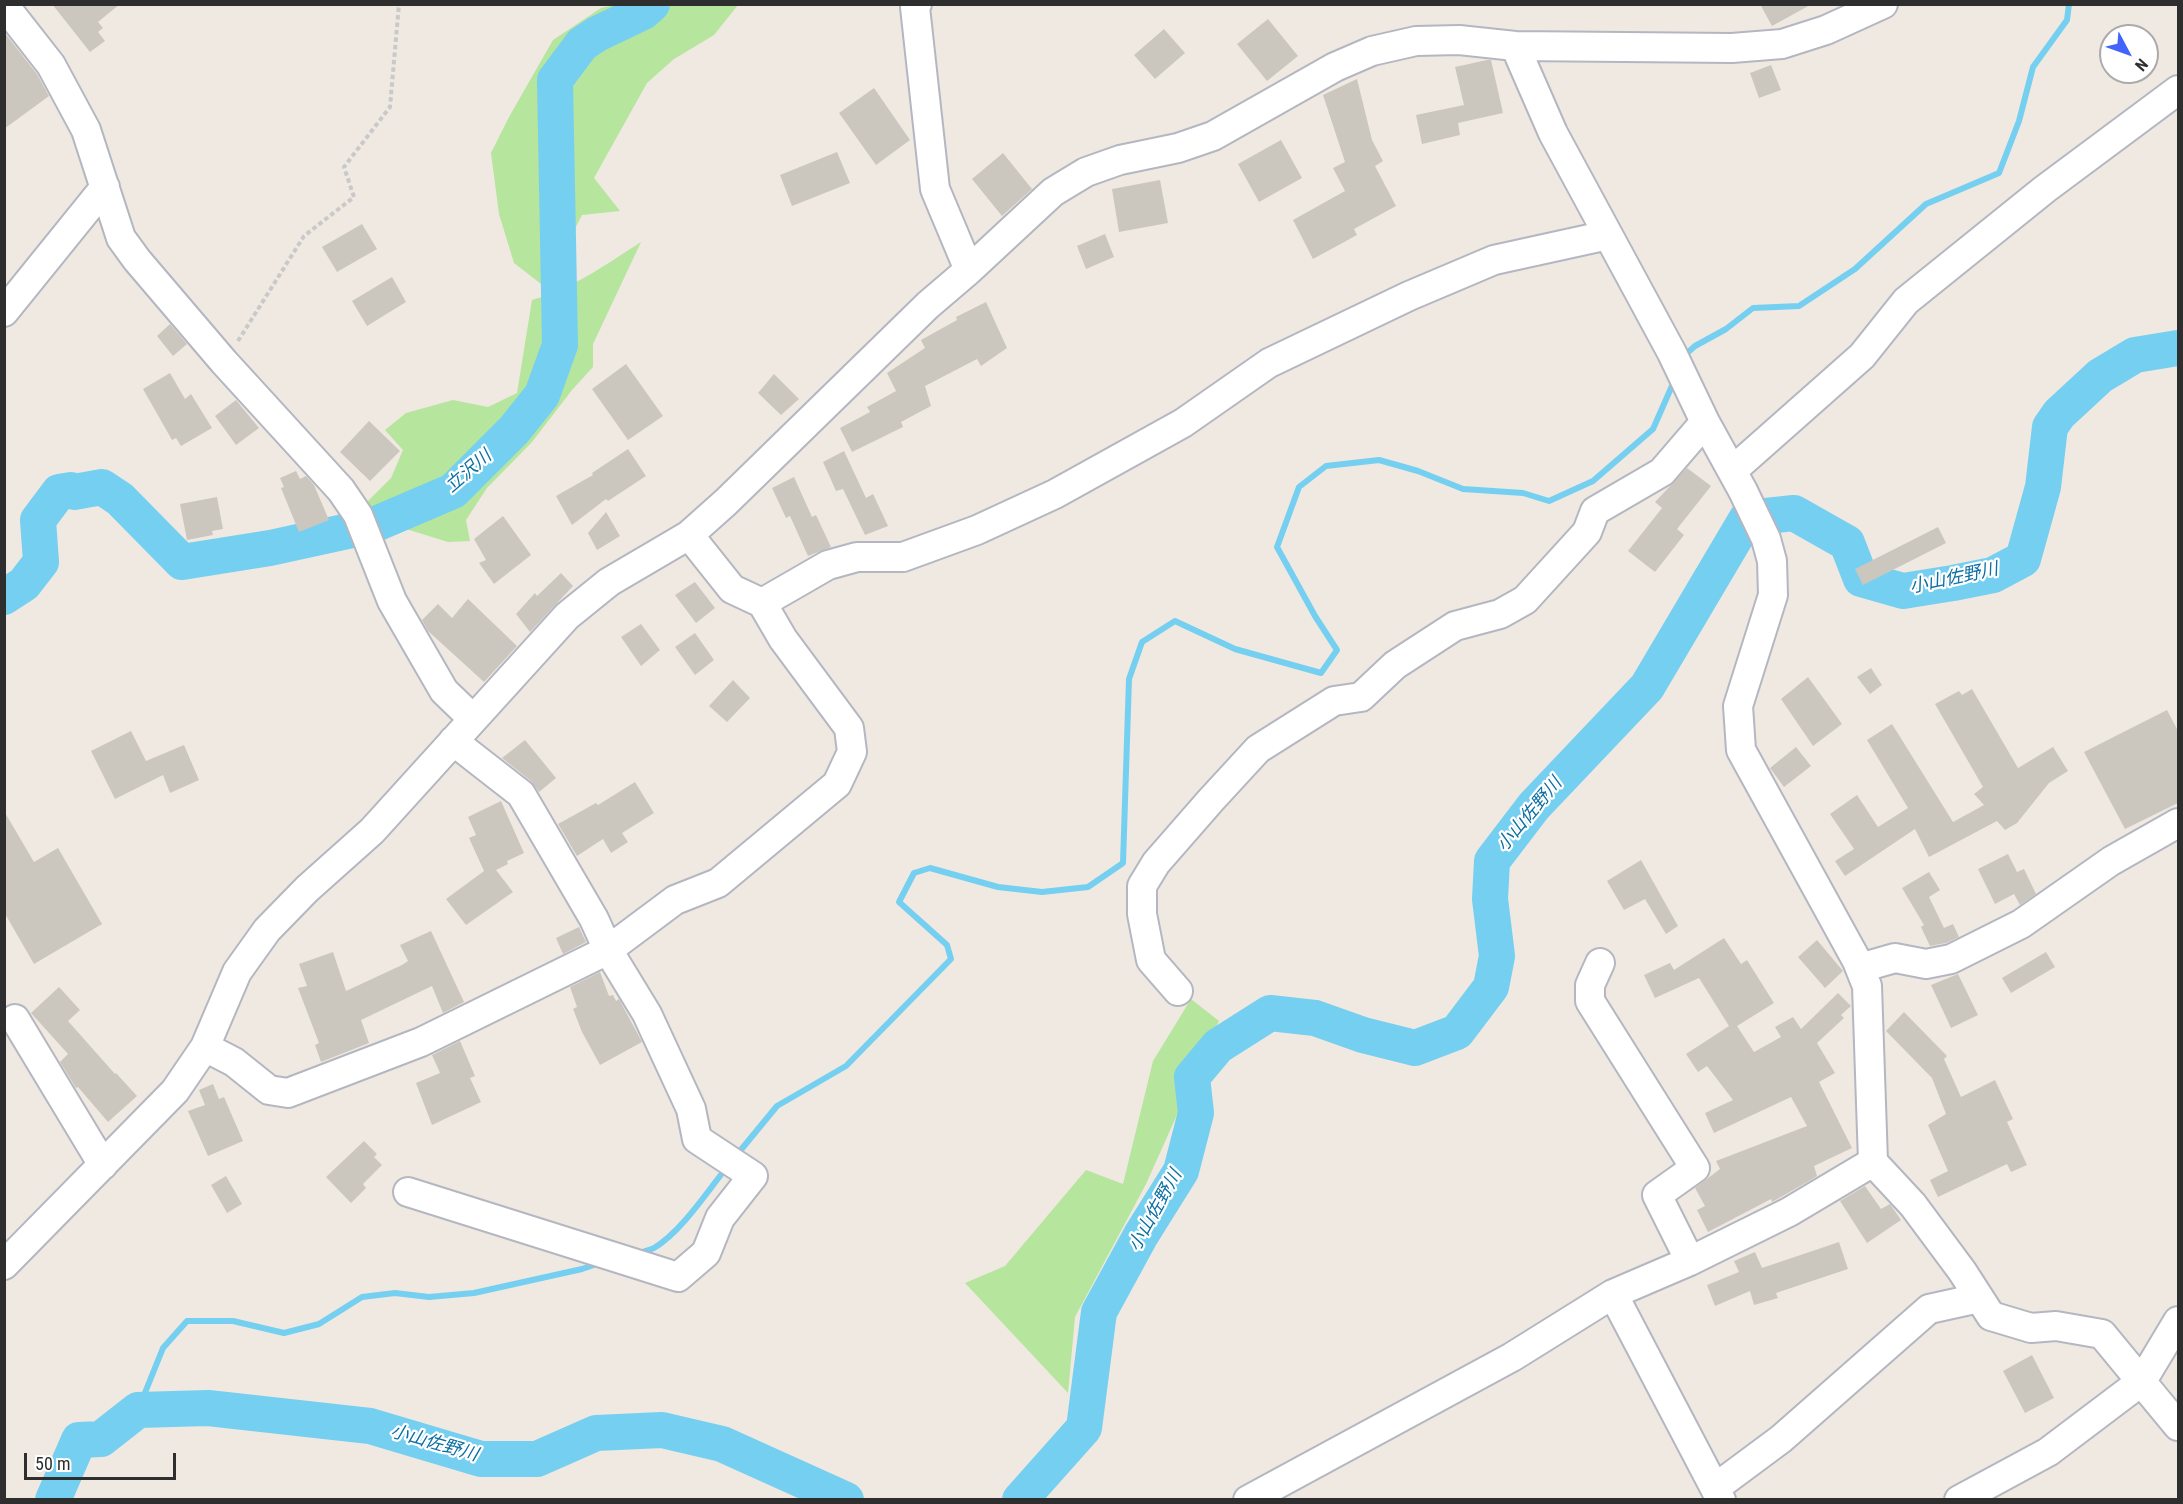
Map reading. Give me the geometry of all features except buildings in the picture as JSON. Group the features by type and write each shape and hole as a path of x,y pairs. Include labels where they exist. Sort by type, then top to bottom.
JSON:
{"street":[{"path":"917,4 915,7 935,189 969,270"},
{"path":"9,1251 103,1165 175,1091 205,1047 237,972 267,930 307,889 372,831 567,616 609,582 689,535 726,502 928,305 1053,192 1086,172 1120,160 1178,148 1213,136 1335,67 1372,51 1416,40 1459,40 1515,46 1732,48 1782,44 1826,30 1882,4"},
{"path":"4,5 51,65 86,130 122,238 137,260 224,362 341,490 358,515 392,601 444,691 473,719"},
{"path":"1515,46 1553,133 1672,353 1766,539 1772,561 1773,595 1738,706 1741,750 1860,968 1867,986 1873,1162 1913,1205 1962,1271 1991,1316 2031,1328 2056,1326 2102,1334 2178,1426"},
{"path":"1738,481 1862,356 1906,301 2045,189 2178,90"},
{"path":"4,312 105,187"},
{"path":"762,603 828,564 857,557 903,557 976,530 1055,494 1183,423 1269,363 1408,296 1494,260 1608,235"},
{"path":"1178,991 1151,960 1142,914 1142,886 1156,863 1258,749 1334,701 1361,697 1395,665 1455,626 1500,614 1525,600 1587,532 1595,511 1662,472 1705,422"},
{"path":"205,1047 234,1062 269,1090 288,1093 422,1042 608,950 675,900 718,884 837,784 852,752 849,728 783,639 762,603 732,589 689,535"},
{"path":"408,1191 678,1277 706,1253 720,1218 753,1176 697,1138 691,1109 647,1014 520,794 453,741"},
{"path":"1860,968 1895,957 1926,963 1951,959 2021,924 2111,861 2178,823"},
{"path":"1600,963 1590,985 1590,1001 1695,1168 1657,1195 1690,1261"},
{"path":"15,1019 103,1165"},
{"path":"1248,1500 1512,1357 1613,1294 1690,1261 1789,1212 1873,1162"},
{"path":"1613,1294 1718,1494 1929,1309 1979,1298"},
{"path":"1959,1500 2048,1452 2142,1381 2178,1321"}],"path":[{"path":"224,362 304,236 354,197 344,167 390,107 399,4"}],"green space":[{"path":"615,5 738,5 714,35 674,59 647,83 594,178 620,211 582,215 545,287 514,263 499,214 491,153 553,40 601,8"},
{"path":"641,242 593,344 593,367 532,442 487,488 466,520 470,541 448,542 406,529 382,526 366,503 391,478 403,450 385,430 406,413 453,400 488,407 517,393 532,300 575,283"},
{"path":"1191,999 1219,1021 1146,1184 1075,1317 1068,1393 965,1283 1005,1266 1086,1170 1123,1184 1153,1061"}],"waterway":[{"name":"立沢川","path":"4,597 24,584 41,562 38,520 59,492 102,487 120,499 182,562 270,548 371,526 453,491 514,430 542,395 560,345 555,80 582,44 597,34 643,12 652,4"},
{"path":"1684,358 1695,346 1726,329 1753,308 1799,306 1855,269 1926,204 1999,173 2019,121 2033,67 2067,20 2069,4"},
{"name":"小山佐野川","path":"1020,1500 1084,1428 1099,1312 1141,1235 1181,1171 1196,1113 1192,1077 1218,1046 1270,1013 1315,1018 1363,1035 1415,1048 1457,1032 1491,987 1497,956 1490,899 1492,861 1534,806 1647,687 1747,518 1794,513 1847,543 1861,579 1903,591 1993,575 2023,559 2043,487 2050,427 2059,414 2100,376 2135,355 2178,348"},
{"path":"735,1157 777,1106 846,1066 951,959 947,945 899,902 914,873 930,868 998,887 1042,892 1088,887 1123,863 1129,679 1142,642 1175,621 1235,649 1321,673 1337,650 1315,616 1277,547 1299,487 1326,466 1379,460 1418,471 1463,489 1523,493 1549,501 1593,481 1653,429 1675,379"},
{"path":"636,1254 654,1248 674,1232 727,1167"},
{"path":"138,1410 163,1348 187,1321 233,1321 284,1333 319,1324 362,1297 395,1293 429,1297 474,1293 600,1263"},
{"name":"小山佐野川","path":"53,1500 79,1440 101,1439 138,1410 208,1408 370,1426 481,1459 537,1459 596,1433 662,1430 722,1444 846,1500"}]}
